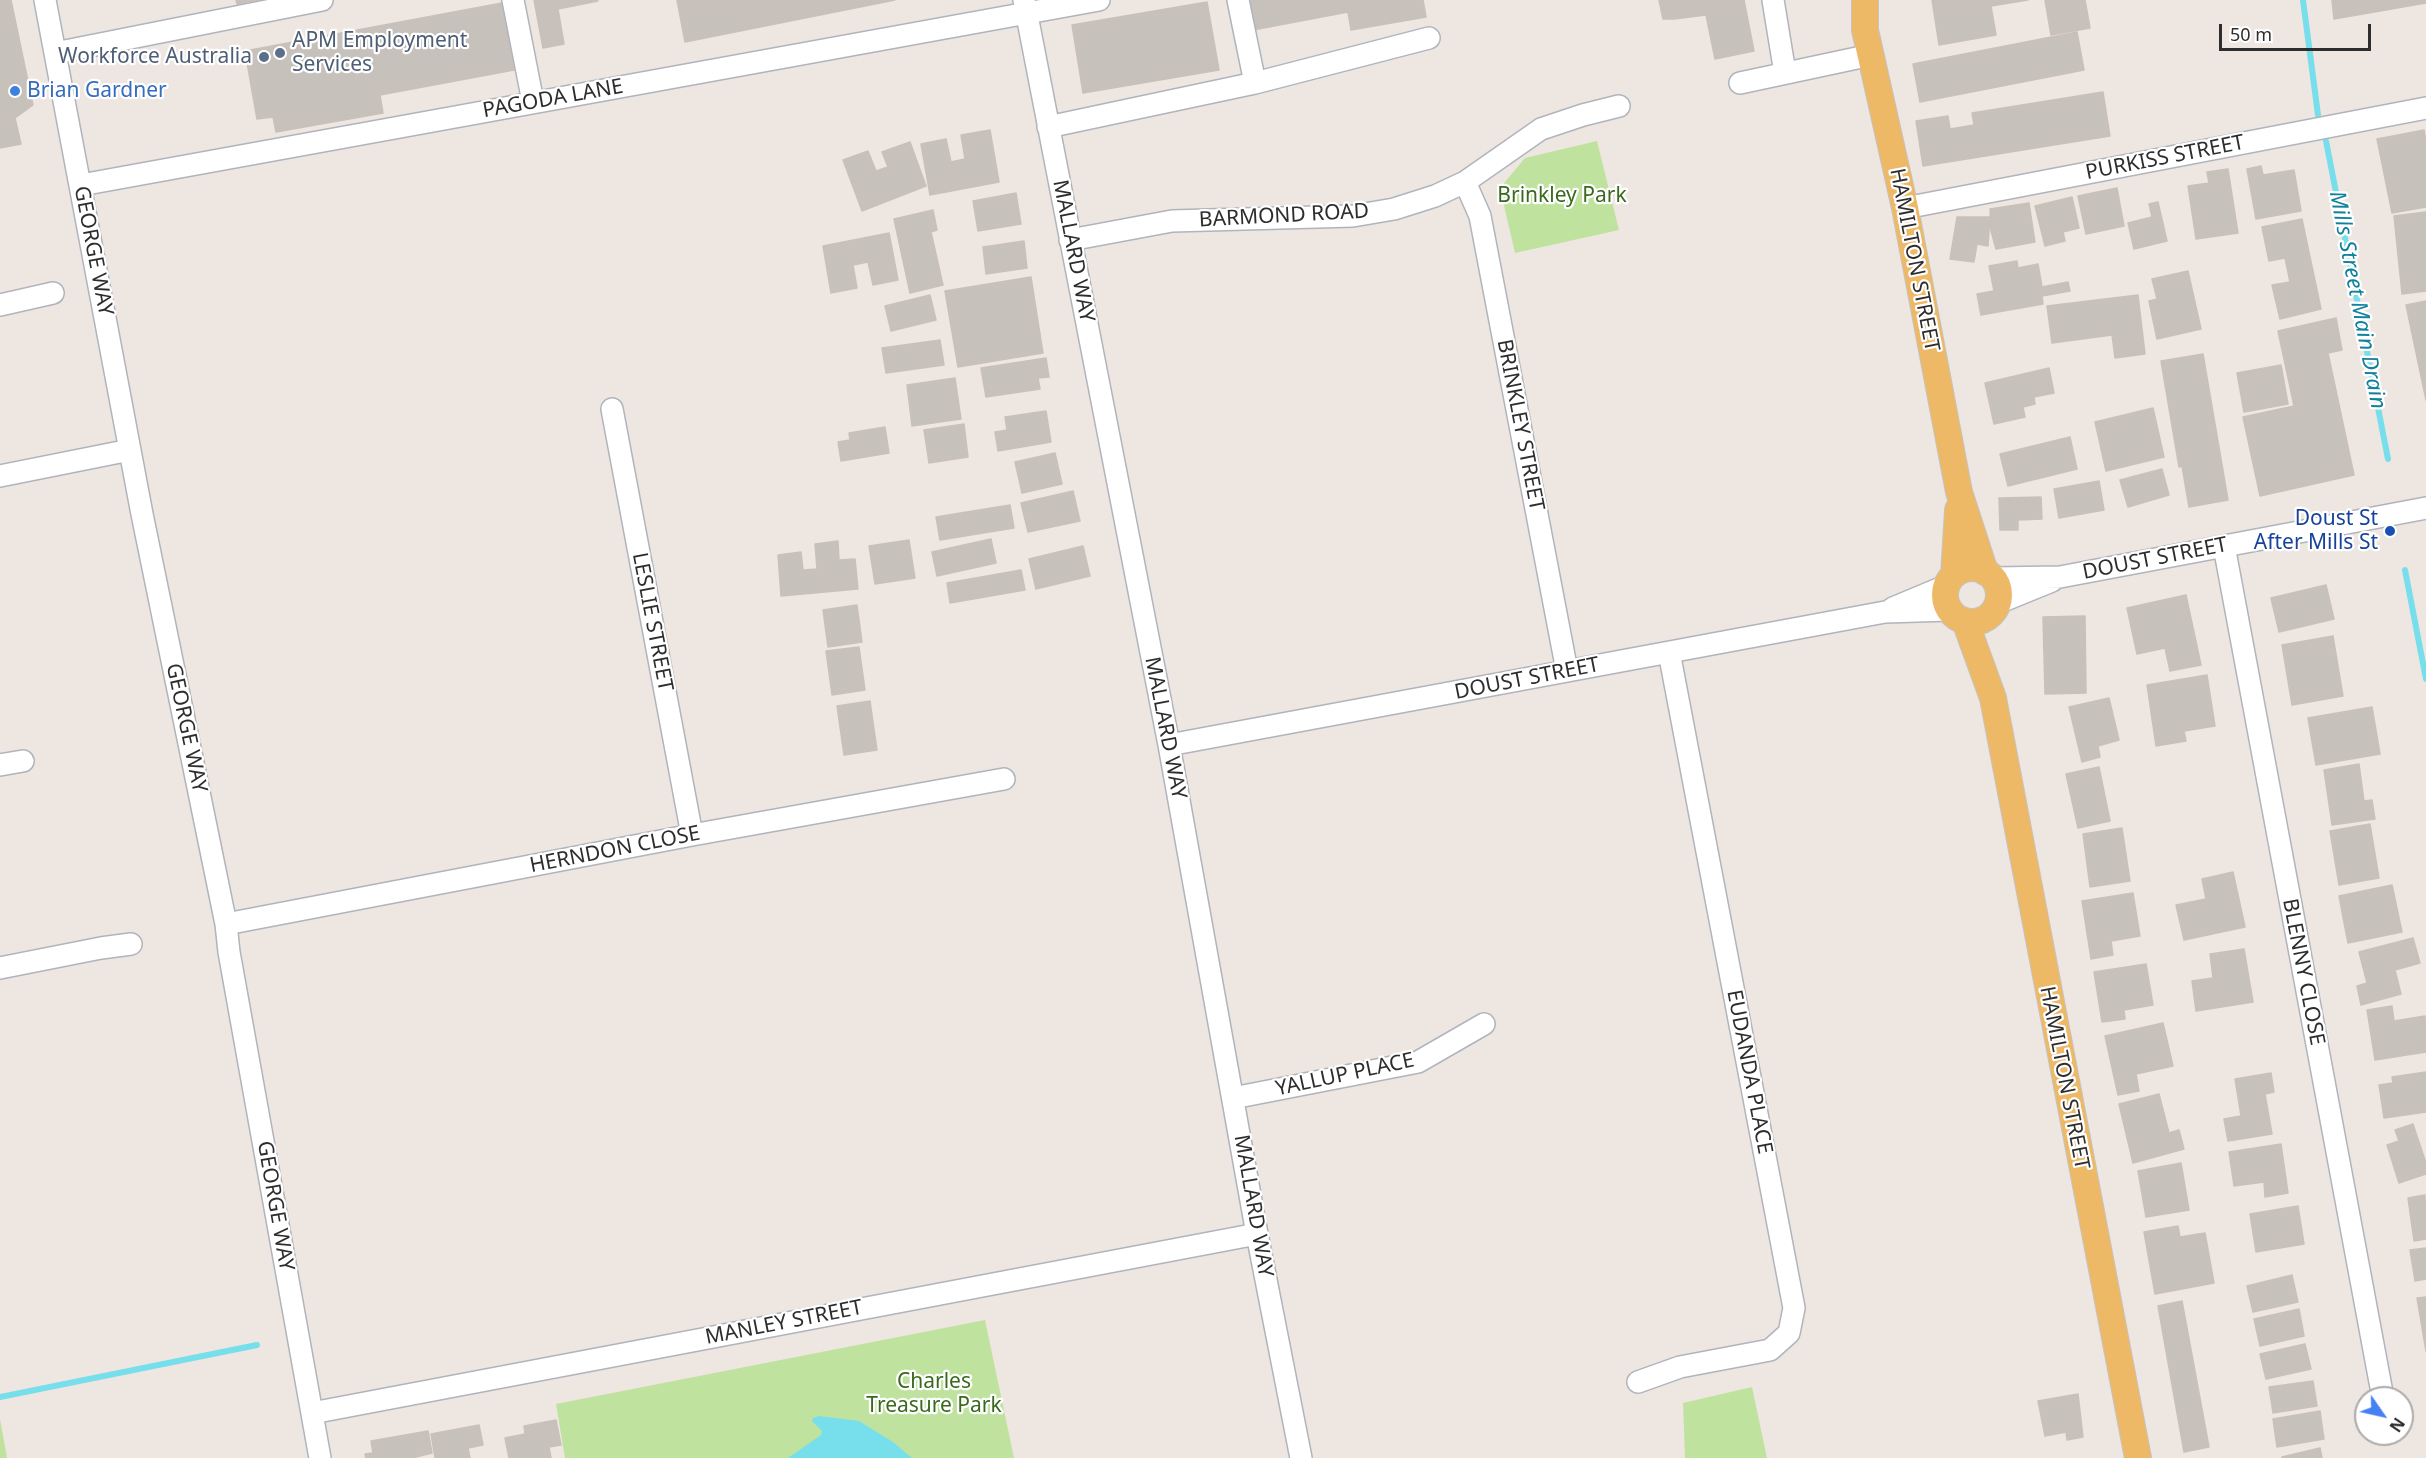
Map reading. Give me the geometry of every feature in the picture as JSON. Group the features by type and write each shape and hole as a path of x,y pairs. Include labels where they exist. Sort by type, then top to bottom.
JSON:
{"main road":[{"name":"HAMILTON STREET","path":"1850,0 1865,30"},
{"name":"HAMILTON STREET","path":"1864,0 1865,30 1905,208 1959,492 1989,575"},
{"name":"HAMILTON STREET","path":"1959,492 1954,598 1993,698 2138,1458"},
{"path":"1975,568 1989,575 1999,595 1994,609 1979,621 1954,598 1968,569 1975,568"},
{"name":"HAMILTON STREET","path":"1993,698 1994,609"}],"street":[{"name":"GEORGE WAY","path":"45,0 130,450 226,924 229,952 320,1458"},
{"path":"55,54 322,0"},
{"path":"513,0 532,102"},
{"name":"PAGODA LANE","path":"81,185 532,102 1025,6 1099,0"},
{"path":"1238,0 1255,83"},
{"path":"1773,0 1785,74"},
{"name":"MALLARD WAY","path":"1025,6 1169,745 1257,1234 1301,1458"},
{"path":"1048,127 1255,83 1429,38"},
{"path":"1740,83 1871,55"},
{"name":"BARMOND ROAD","path":"1070,240 1172,221 1353,216 1394,209 1435,196 1465,182 1541,129 1619,106"},
{"name":"PURKISS STREET","path":"1905,208 2426,108"},
{"name":"BRINKLEY STREET","path":"1465,182 1480,216 1567,671"},
{"path":"0,304 53,293"},
{"name":"LESLIE STREET","path":"612,409 692,835"},
{"path":"0,476 130,450"},
{"name":"DOUST STREET","path":"1989,575 2060,577 2426,508"},
{"name":"BLENNY CLOSE","path":"2223,546 2381,1386"},
{"name":"DOUST STREET","path":"1994,609 2060,577"},
{"name":"DOUST STREET","path":"1169,745 1954,598"},
{"name":"EUDANDA PLACE","path":"1638,1382 1680,1367 1770,1350 1789,1333 1794,1308 1669,652"},
{"path":"0,765 23,761"},
{"name":"HERNDON CLOSE","path":"226,924 692,835 1004,779"},
{"path":"0,968 131,944"},
{"name":"YALLUP PLACE","path":"1233,1098 1418,1062 1484,1024"},
{"name":"MANLEY STREET","path":"312,1413 1257,1234"}],"green space":[{"name":"Brinkley Park","path":"1597,141 1619,230 1515,253 1500,188 1525,158"},
{"name":"Charles Treasure Park","path":"985,1320 1014,1458 565,1458 556,1404"},
{"path":"1752,1387 1767,1458 1685,1458 1683,1403"},
{"path":"0,1419 7,1458 0,1458"}],"water":[{"path":"819,1416 859,1421 893,1442 912,1458 788,1458 821,1435 822,1431 812,1421 813,1418"}],"building":[{"path":"0,0 11,0 33,105 15,118 21,144 0,148"},
{"path":"236,0 258,0 237,4"},
{"path":"534,0 598,1 558,9 564,44 543,48"},
{"path":"677,0 895,0 685,42"},
{"path":"1248,0 1423,0 1426,17 1351,30 1348,12 1253,30"},
{"path":"1659,0 1744,0 1754,51 1715,59 1706,15 1663,19"},
{"path":"1932,0 2028,0 1991,6 1996,35 1939,45"},
{"path":"2045,0 2085,0 2090,28 2051,35"},
{"path":"2332,0 2426,0 2426,3 2334,19"},
{"path":"1207,2 1219,70 1083,93 1072,25"},
{"path":"502,3 514,70 380,95 383,113 276,132 273,117 257,119 245,51"},
{"path":"2077,32 2084,70 1920,102 1913,64"},
{"path":"2103,92 2110,136 1923,166 1916,121 1948,116 1950,129 1974,125 1972,113"},
{"path":"990,130 999,182 930,195 921,144 946,139 951,162 965,159 961,135"},
{"path":"2424,130 2426,207 2392,213 2377,139"},
{"path":"910,142 926,186 862,211 843,160 868,151 876,171 888,167 882,152"},
{"path":"2261,166 2263,175 2294,170 2301,211 2256,219 2247,169"},
{"path":"2228,169 2238,233 2196,239 2188,186 2209,183 2207,172"},
{"path":"2117,188 2124,226 2086,234 2078,196"},
{"path":"1016,193 1021,224 978,231 973,201"},
{"path":"2072,197 2079,228 2063,232 2065,241 2045,246 2035,206"},
{"path":"2158,202 2167,241 2134,249 2128,223 2152,217 2149,204"},
{"path":"2029,203 2035,242 1996,249 1991,231 1990,209"},
{"path":"933,210 937,230 931,232 943,285 910,293 894,219"},
{"path":"2426,212 2426,291 2402,294 2394,216"},
{"path":"1957,217 1990,217 1988,246 1977,244 1974,262 1950,259"},
{"path":"2302,219 2321,309 2280,319 2272,285 2290,282 2285,258 2269,261 2262,227"},
{"path":"889,233 898,280 873,285 868,262 853,265 857,288 831,293 823,246"},
{"path":"1024,241 1027,268 986,274 983,247"},
{"path":"2017,261 2018,268 2038,264 2042,287 2068,282 2070,291 2042,296 2043,304 1981,315 1977,294 1994,291 1989,266"},
{"path":"2188,271 2201,329 2157,339 2149,301 2157,299 2152,279"},
{"path":"1031,277 1043,353 958,367 945,291"},
{"path":"930,295 936,320 891,331 885,306"},
{"path":"2138,295 2145,354 2115,358 2112,335 2052,343 2047,306"},
{"path":"2426,301 2426,400 2406,305"},
{"path":"2336,318 2342,350 2328,353 2354,475 2260,496 2243,417 2294,406 2278,331"},
{"path":"940,340 944,365 886,373 882,348"},
{"path":"2203,354 2228,500 2189,507 2182,466 2179,467 2161,361"},
{"path":"1046,358 1049,377 1038,378 1040,389 986,397 981,368"},
{"path":"2281,365 2288,404 2244,412 2237,373"},
{"path":"2049,368 2054,393 2034,397 2035,404 2023,407 2025,417 1994,424 1985,383"},
{"path":"955,378 961,419 912,426 907,385"},
{"path":"2153,408 2164,457 2106,471 2095,422"},
{"path":"1046,411 1051,442 998,451 995,432 1007,430 1005,417"},
{"path":"964,424 968,457 929,463 924,430"},
{"path":"885,427 889,453 841,461 838,442 850,440 849,433"},
{"path":"2070,437 2077,469 2008,486 2000,454"},
{"path":"1055,453 1062,484 1022,493 1015,462"},
{"path":"2162,469 2169,495 2128,507 2120,480"},
{"path":"2099,481 2104,510 2059,518 2054,489"},
{"path":"1073,491 1080,521 1028,532 1021,503"},
{"path":"2041,497 2042,519 2018,520 2018,530 2000,530 1999,498"},
{"path":"1010,505 1014,528 940,540 936,517"},
{"path":"991,539 996,563 937,576 932,552"},
{"path":"909,540 915,578 875,584 869,546"},
{"path":"838,541 839,560 855,559 858,589 781,596 778,555 801,552 803,570 817,569 815,544"},
{"path":"1083,546 1090,576 1036,589 1029,559"},
{"path":"1021,570 1025,590 950,603 947,583"},
{"path":"2326,585 2334,619 2279,632 2271,598"},
{"path":"2186,595 2201,665 2170,671 2165,648 2137,654 2127,608"},
{"path":"857,605 862,642 828,647 823,610"},
{"path":"2085,616 2086,693 2045,694 2043,617"},
{"path":"2333,636 2343,696 2292,705 2282,645"},
{"path":"859,647 865,690 832,695 826,651"},
{"path":"2207,675 2215,726 2184,731 2186,741 2156,746 2147,685"},
{"path":"2109,698 2119,740 2098,746 2100,757 2082,762 2069,707"},
{"path":"870,701 877,750 844,755 837,706"},
{"path":"2372,707 2380,754 2316,765 2308,718"},
{"path":"2359,764 2364,801 2372,800 2375,819 2332,825 2324,770"},
{"path":"2099,767 2110,821 2078,828 2066,774"},
{"path":"2370,824 2379,878 2339,885 2330,831"},
{"path":"2122,828 2130,881 2090,887 2083,834"},
{"path":"2233,872 2245,927 2184,940 2176,905 2206,899 2202,879"},
{"path":"2392,885 2402,932 2348,943 2339,896"},
{"path":"2133,893 2140,936 2111,941 2113,955 2091,959 2082,901"},
{"path":"2413,938 2420,963 2395,970 2401,994 2361,1005 2357,986 2367,983 2359,952"},
{"path":"2244,949 2253,1002 2196,1011 2192,981 2213,978 2210,954"},
{"path":"2146,964 2153,1005 2124,1010 2125,1019 2102,1022 2094,972"},
{"path":"2392,1006 2394,1021 2425,1016 2426,1052 2375,1060 2367,1010"},
{"path":"2163,1023 2173,1066 2136,1074 2139,1091 2118,1095 2105,1036"},
{"path":"2426,1072 2426,1112 2384,1118 2379,1085 2393,1083 2392,1077"},
{"path":"2271,1073 2274,1092 2265,1094 2272,1134 2228,1141 2224,1119 2241,1116 2235,1079"},
{"path":"2159,1094 2169,1133 2179,1130 2184,1149 2133,1163 2119,1104"},
{"path":"2413,1124 2426,1163 2426,1174 2399,1183 2387,1145 2399,1141 2395,1130"},
{"path":"2281,1144 2288,1193 2265,1197 2264,1182 2234,1186 2229,1152"},
{"path":"2181,1163 2189,1210 2146,1217 2138,1171"},
{"path":"2425,1195 2426,1239 2414,1241 2408,1198"},
{"path":"2298,1206 2304,1244 2256,1252 2250,1214"},
{"path":"2178,1226 2180,1237 2205,1233 2214,1283 2155,1294 2144,1232"},
{"path":"2426,1248 2426,1279 2415,1281 2410,1250"},
{"path":"2292,1275 2298,1302 2253,1312 2247,1286"},
{"path":"2426,1297 2426,1351 2417,1298"},
{"path":"2182,1301 2209,1447 2184,1452 2158,1306"},
{"path":"2299,1309 2304,1336 2260,1346 2254,1319"},
{"path":"2305,1344 2311,1369 2266,1379 2260,1354"},
{"path":"2313,1381 2317,1406 2273,1413 2269,1387"},
{"path":"2078,1394 2083,1437 2067,1440 2066,1432 2045,1436 2038,1401"},
{"path":"2320,1411 2324,1439 2277,1447 2273,1419"},
{"path":"556,1420 561,1445 549,1447 551,1458 509,1458 505,1438 525,1434 524,1426"},
{"path":"479,1425 483,1445 468,1448 470,1458 435,1458 431,1434"},
{"path":"428,1431 432,1453 412,1458 366,1458 365,1454 373,1453 371,1441"},
{"path":"2320,1448 2322,1458 2282,1458 2282,1457"}],"waterway":[{"path":"2303,0 2318,115"},
{"name":"Mills Street Main Drain","path":"2326,141 2388,459"},
{"name":"Mills Street Main Drain","path":"2405,570 2426,679"},
{"path":"0,1397 257,1345"}],"place":[{"name":"APM Employment Services","path":"280,53"},
{"name":"Workforce Australia","path":"264,57"},
{"name":"Brian Gardner","path":"15,91"},
{"name":"Doust St After Mills St","path":"2390,531"}]}
